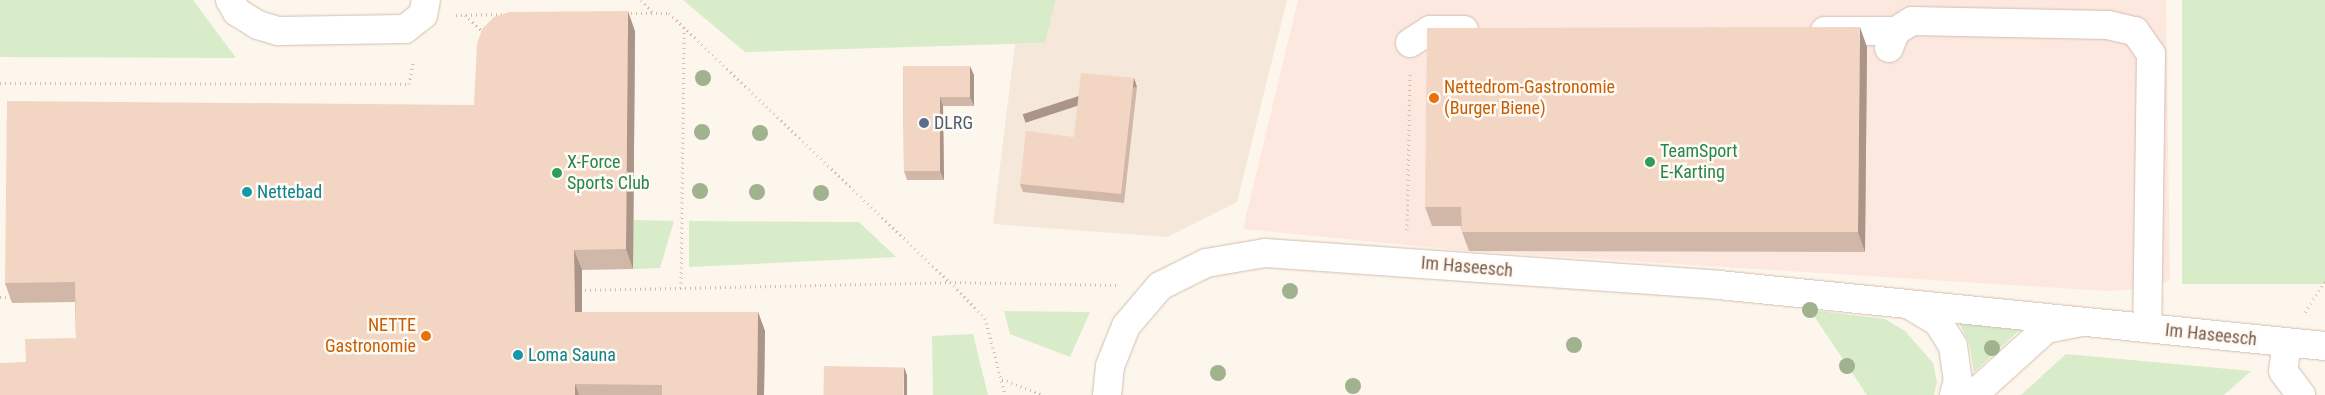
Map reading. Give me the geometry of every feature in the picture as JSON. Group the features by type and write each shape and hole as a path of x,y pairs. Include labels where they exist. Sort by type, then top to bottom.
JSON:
{"street":[{"path":"230,0 237,12 258,25 278,31 405,29 424,8"},
{"path":"1797,31 1892,39 1912,21 2108,24 2135,30 2151,54 2147,328"},
{"path":"1410,43 1430,30 1490,30"},
{"name":"Im Haseesch","path":"1107,395 1110,366 1126,326 1160,286 1206,263 1265,253 1406,262 1905,302 2325,346"},
{"name":"Im Haseesch","path":"1905,302 1938,322 1953,346 1958,380 1954,395"},
{"name":"Im Haseesch","path":"1973,395 2046,329 2097,321"},
{"path":"2286,343 2283,371 2301,395"}],"path":[{"path":"641,0 652,13"},
{"path":"0,83 409,84 424,8 465,15 512,14"},
{"path":"616,13 669,12 950,282 985,318 1006,395"},
{"path":"465,15 489,37"},
{"path":"681,288 684,27"},
{"path":"1406,262 1410,43"},
{"path":"577,290 950,282 1160,286"},
{"path":"0,297 22,297"},
{"path":"1001,379 1043,395"}],"shaded area":[{"path":"1056,0 1287,0 1237,202 1167,237 993,224 1015,44 1045,43"},
{"path":"1298,0 2166,0 2170,280 2150,288 2107,291 1469,251 1243,229"}],"green space":[{"path":"0,0 193,0 236,58 0,57"},
{"path":"683,0 1056,0 1045,43 745,52"},
{"path":"2182,0 2325,0 2325,284 2182,284"},
{"path":"633,220 674,221 660,268 633,269"},
{"path":"689,221 859,222 896,257 689,267"},
{"path":"1810,310 1885,319 1905,331 1933,363 1937,382 1934,395 1867,395"},
{"path":"1004,311 1090,312 1070,357 1010,334"},
{"path":"1956,316 2026,324 1974,372 1969,343"},
{"path":"973,334 988,395 933,395 932,336"},
{"path":"2066,354 2251,371 2224,395 2021,395"}],"building":[{"name":"Nettebad","path":"628,11 626,249 574,250 575,312 758,312 757,395 662,395 662,385 575,384 575,395 0,395 0,363 26,362 25,339 76,338 75,282 5,283 7,101 474,105 477,44 482,29 494,17 509,12"},
{"name":"TeamSport E-Karting","path":"1860,27 1858,232 1462,232 1461,207 1425,207 1427,28"},
{"path":"903,66 970,66 970,97 940,97 940,171 904,171"},
{"path":"1081,73 1134,78 1121,194 1020,184 1026,131 1074,137"},
{"path":"824,366 904,367 904,395 823,395"}],"place":[{"name":"Nettedrom-Gastronomie (Burger Biene)","path":"1434,98"},
{"name":"DLRG","path":"924,123"},
{"name":"TeamSport E-Karting","path":"1650,162"},
{"name":"X-Force Sports Club","path":"557,173"},
{"name":"Nettebad","path":"247,192"},
{"name":"NETTE Gastronomie","path":"426,336"},
{"name":"Loma Sauna","path":"518,355"}]}
